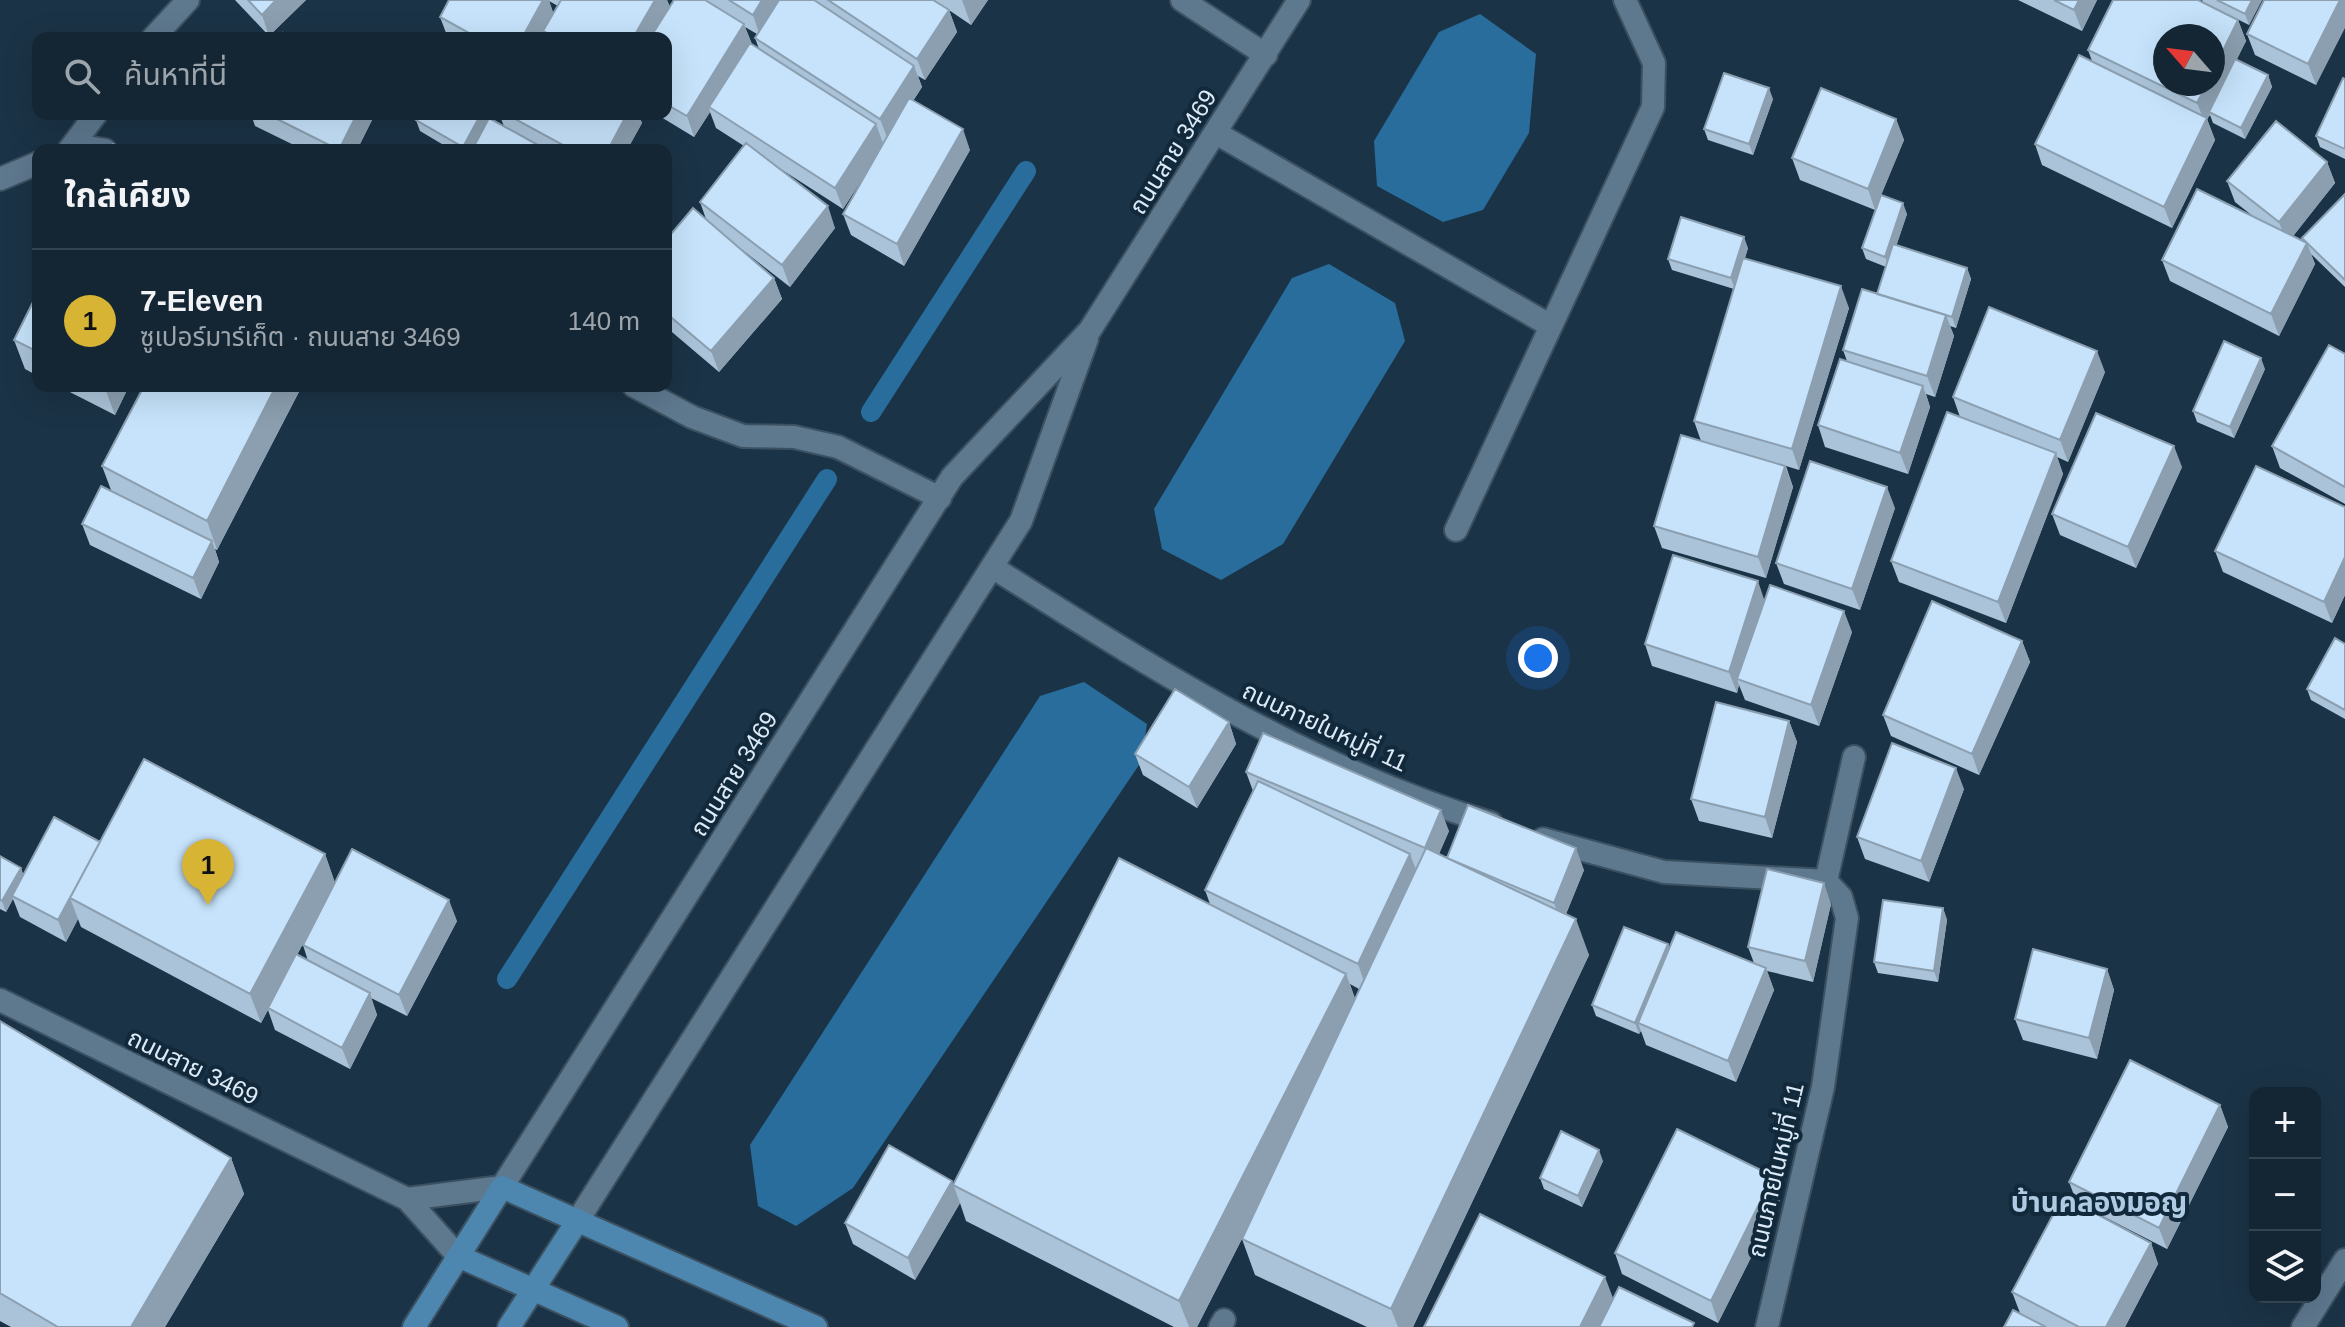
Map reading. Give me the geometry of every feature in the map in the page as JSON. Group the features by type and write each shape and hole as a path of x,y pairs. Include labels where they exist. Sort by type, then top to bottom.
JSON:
{"main road":[{"path":"414,1327 502,1187 816,1327"},
{"path":"509,1327 578,1220"},
{"path":"458,1256 617,1327"}],"street":[{"path":"159,32 188,0"},
{"path":"1182,0 1266,55"},
{"name":"ถนนสาย 3469","path":"502,1187 952,477 1090,330 1299,0"},
{"path":"1456,530 1653,107 1654,63 1625,0"},
{"path":"75,144 92,120"},
{"path":"1216,133 1551,326"},
{"path":"0,179 32,166"},
{"name":"ถนนสาย 3469","path":"578,1220 1021,521 1090,330"},
{"path":"645,392 692,417 743,436 794,437 838,447 940,498"},
{"name":"ถนนภายในหมู่ที่ 11","path":"992,567 1159,672 1264,732 1428,804 1664,872 1826,881 1841,897 1847,918 1823,1087 1767,1327"},
{"path":"1826,881 1854,757"},
{"name":"ถนนสาย 3469","path":"0,1000 407,1199 458,1256"},
{"path":"407,1199 502,1187"},
{"path":"2303,1327 2345,1260"}],"water":[{"path":"1480,14 1536,54 1529,133 1483,210 1443,222 1377,186 1374,141 1439,32"},
{"path":"1329,264 1395,303 1405,341 1283,544 1221,580 1162,549 1154,509 1292,278"},
{"path":"1084,682 1147,724 1141,762 853,1188 796,1226 758,1206 750,1145 1040,696"}],"building":[{"path":"248,0 276,0 262,15"},
{"path":"449,0 543,0 525,32 467,32 440,17"},
{"path":"561,0 655,0 636,32 543,31"},
{"path":"674,0 705,0 744,24 687,116 672,107 672,32 654,32"},
{"path":"729,0 762,0 753,15"},
{"path":"779,0 814,0 914,66 880,119 755,38"},
{"path":"828,0 933,0 949,10 917,59"},
{"path":"2054,0 2079,0 2074,10"},
{"path":"2113,0 2198,0 2238,20 2225,47 2225,24 2153,24 2153,82 2088,50"},
{"path":"2217,0 2252,0 2245,14"},
{"path":"2264,0 2340,0 2308,64 2247,34"},
{"path":"750,43 876,124 835,188 709,107"},
{"path":"2079,55 2153,91 2153,96 2162,96 2207,118 2164,207 2035,144"},
{"path":"2235,59 2268,75 2241,128 2209,112 2217,96 2225,96 2225,79"},
{"path":"1724,73 1769,88 1749,144 1704,129"},
{"path":"2345,79 2345,149 2316,136"},
{"path":"1821,88 1896,119 1868,189 1792,158"},
{"path":"2183,96 2201,96 2197,103"},
{"path":"909,98 963,129 897,244 843,214"},
{"path":"279,120 354,120 342,144 327,144"},
{"path":"416,120 478,120 465,144 458,144"},
{"path":"488,120 493,120 536,144 475,144"},
{"path":"517,120 624,120 611,144 561,144"},
{"path":"2276,121 2327,162 2279,222 2227,181"},
{"path":"746,143 828,206 782,265 700,202"},
{"path":"2197,189 2307,243 2271,314 2162,260"},
{"path":"2345,194 2345,280 2302,238"},
{"path":"1881,195 1903,203 1885,257 1862,248"},
{"path":"693,208 774,278 711,351 672,318 672,233"},
{"path":"1681,217 1744,237 1731,278 1668,259"},
{"path":"1893,244 1967,268 1952,317 1877,294"},
{"path":"1743,258 1841,286 1792,449 1694,421"},
{"path":"1862,289 1946,315 1927,376 1843,350"},
{"path":"32,304 32,349 14,340"},
{"path":"1989,307 2097,351 2060,440 1953,397"},
{"path":"2224,341 2261,358 2230,427 2193,411"},
{"path":"2329,345 2345,354 2345,487 2272,446"},
{"path":"1840,359 1923,386 1900,453 1818,425"},
{"path":"141,392 273,392 207,521 102,466"},
{"path":"1947,412 2056,453 1998,602 1891,561"},
{"path":"2096,413 2174,446 2128,547 2052,514"},
{"path":"1681,435 1785,466 1758,557 1654,526"},
{"path":"1810,461 1887,487 1852,589 1776,563"},
{"path":"2256,466 2345,507 2345,557 2324,602 2215,551"},
{"path":"101,486 212,541 193,578 82,524"},
{"path":"1673,555 1758,581 1729,672 1645,644"},
{"path":"1770,585 1844,611 1811,705 1737,679"},
{"path":"1932,601 2022,641 1972,754 1883,715"},
{"path":"2335,638 2345,644 2345,710 2307,689"},
{"path":"1175,689 1229,722 1189,787 1135,754"},
{"path":"1716,702 1789,721 1765,817 1691,799"},
{"path":"1263,733 1441,810 1425,848 1246,772"},
{"path":"1892,743 1956,768 1921,861 1857,837"},
{"path":"144,759 325,854 250,994 70,898"},
{"path":"1258,781 1410,854 1358,964 1205,890"},
{"path":"1468,805 1576,848 1554,903 1447,858"},
{"path":"54,817 100,842 58,920 12,896"},
{"path":"1426,848 1576,919 1391,1309 1242,1239"},
{"path":"352,849 449,900 399,995 303,945"},
{"path":"0,856 21,868 2,901 0,900"},
{"path":"1119,858 1346,974 1179,1301 953,1185"},
{"path":"1767,869 1824,883 1805,961 1748,947"},
{"path":"1883,900 1943,908 1934,971 1874,962"},
{"path":"1624,927 1668,944 1635,1023 1592,1005"},
{"path":"1676,932 1766,968 1728,1061 1638,1023"},
{"path":"2033,949 2107,969 2089,1038 2015,1019"},
{"path":"296,954 370,993 342,1048 268,1008"},
{"path":"0,1021 231,1158 131,1327 58,1327 0,1293"},
{"path":"2130,1060 2220,1105 2159,1228 2069,1182"},
{"path":"1677,1129 1773,1176 1711,1301 1615,1253"},
{"path":"1561,1131 1599,1150 1578,1196 1540,1178"},
{"path":"889,1145 952,1181 908,1258 845,1223"},
{"path":"2063,1196 2151,1243 2106,1327 2079,1327 2012,1292"},
{"path":"1480,1214 1605,1277 1580,1327 1424,1327"},
{"path":"1619,1287 1694,1323 1692,1327 1599,1327"},
{"path":"2013,1310 2046,1327 2004,1327"}],"waterway":[{"path":"871,412 1026,171"},
{"path":"507,979 827,479"}],"place":[{"name":"7-Eleven","path":"208,905"}],"district":[{"name":"บ้านคลองมอญ","path":"2099,1202"}]}
